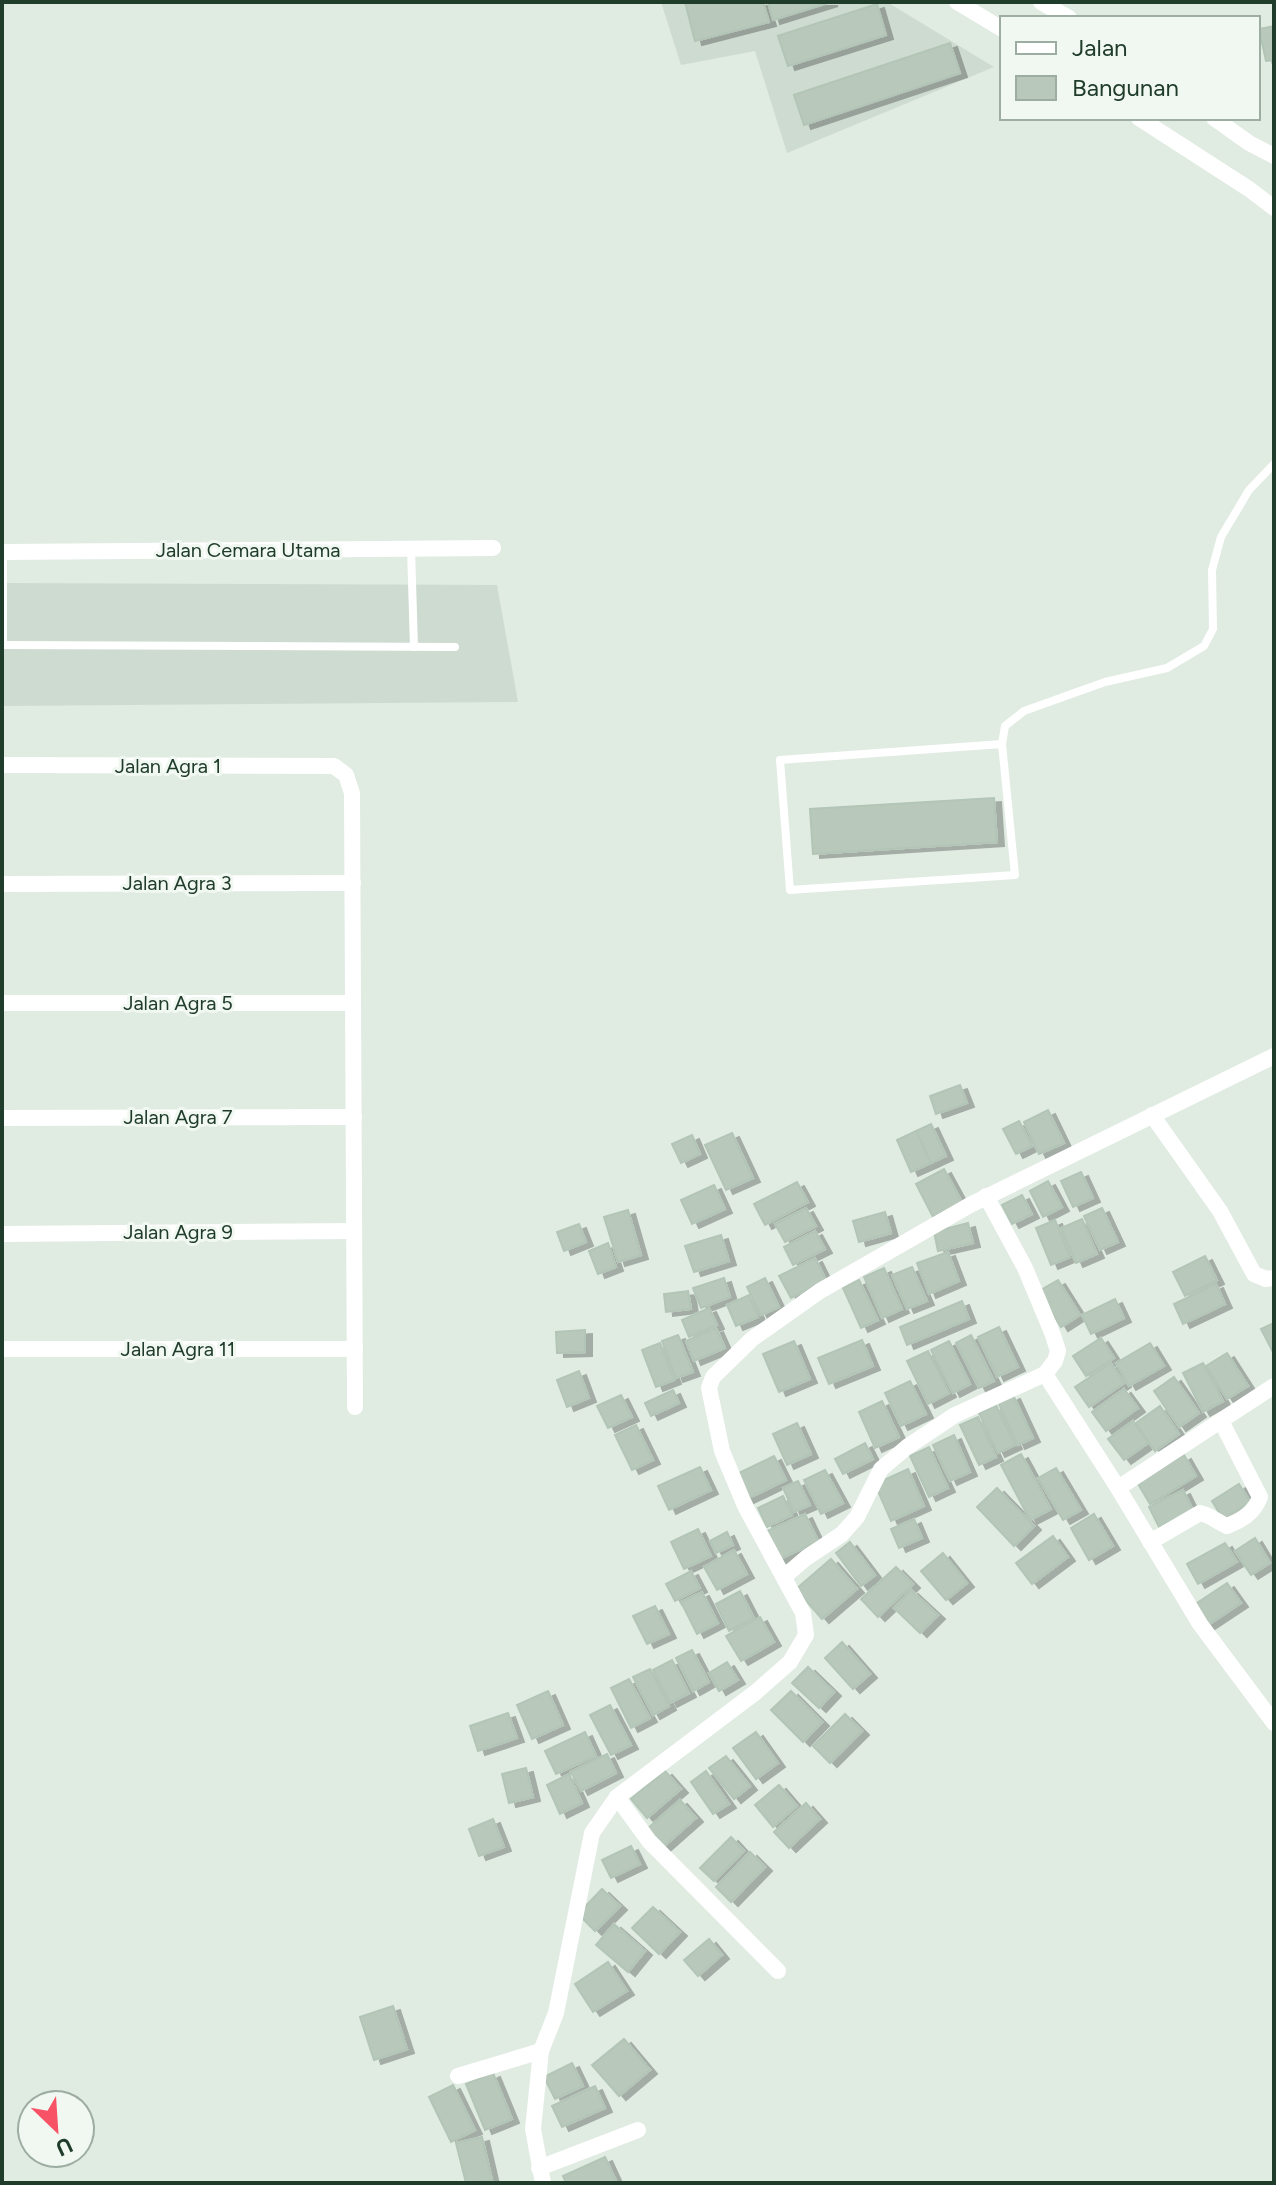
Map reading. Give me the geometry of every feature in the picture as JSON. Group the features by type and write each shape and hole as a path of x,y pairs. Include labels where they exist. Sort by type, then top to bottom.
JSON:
{"street":[{"path":"957,2 1000,28"},
{"path":"1041,2 1066,16"},
{"path":"1142,120 1274,208"},
{"path":"1217,120 1274,156"},
{"name":"Jalan Cemara Utama","path":"2,552 493,548"},
{"name":"Jalan Agra 1","path":"2,765 334,766 346,775 352,793 353,883"},
{"path":"353,883 355,1407"},
{"name":"Jalan Agra 3","path":"2,884 353,883"},
{"name":"Jalan Agra 5","path":"2,1003 353,1003"},
{"path":"638,2130 541,2176 533,2129 541,2051 556,2013 592,1833 617,1797 756,1692 790,1662 806,1635 803,1613 752,1519 722,1451 709,1388 713,1377 752,1339 820,1291 986,1196 1274,1056"},
{"path":"1152,1115 1220,1211 1254,1274 1266,1279 1274,1278"},
{"name":"Jalan Agra 7","path":"2,1118 354,1117"},
{"path":"785,1576 842,1534 857,1517 881,1469 907,1447 955,1415 1045,1374 1055,1361 1058,1351 1053,1335 1025,1268 986,1196"},
{"name":"Jalan Agra 9","path":"2,1234 354,1231"},
{"name":"Jalan Agra 11","path":"2,1349 355,1349"},
{"path":"1045,1374 1200,1624 1274,1723"},
{"path":"1118,1488 1274,1386"},
{"path":"1150,1542 1200,1513 1210,1515 1227,1526 1240,1521 1255,1509 1260,1497 1221,1421"},
{"path":"617,1797 649,1841 778,1971"},
{"path":"458,2076 541,2051"}],"lane":[{"path":"1002,744 780,760 790,890 1015,875 1002,744 1005,726 1024,711 1105,682 1167,668 1204,646 1213,629 1212,570 1221,537 1249,490 1274,464"},
{"path":"411,549 414,647"},
{"path":"2,552 2,645 455,647"}],"shaded area":[{"path":"661,2 887,2 994,67 787,153 755,51 681,65"},
{"path":"2,583 497,585 518,702 2,706"}],"building":[{"path":"685,2 763,2 769,22 695,41"},
{"path":"768,2 831,2 773,20"},
{"path":"877,4 886,35 788,66 778,36"},
{"path":"1274,26 1274,60 1266,61 1260,29"},
{"path":"950,43 960,73 804,125 794,95"},
{"path":"994,798 997,842 813,854 810,809"},
{"path":"960,1085 967,1103 936,1114 930,1096"},
{"path":"1048,1110 1064,1143 1039,1154 1024,1122"},
{"path":"1019,1121 1032,1146 1016,1154 1003,1129"},
{"path":"931,1124 946,1156 931,1163 916,1131"},
{"path":"916,1131 931,1163 911,1172 897,1140"},
{"path":"732,1133 753,1178 726,1190 705,1145"},
{"path":"692,1135 700,1154 681,1163 672,1144"},
{"path":"944,1169 962,1202 933,1217 916,1184"},
{"path":"1081,1172 1093,1198 1073,1207 1061,1181"},
{"path":"1048,1181 1062,1207 1043,1217 1030,1191"},
{"path":"797,1182 808,1202 765,1225 754,1204"},
{"path":"714,1185 725,1209 692,1224 681,1200"},
{"path":"1022,1195 1032,1214 1012,1224 1002,1205"},
{"path":"806,1208 816,1226 785,1242 775,1224"},
{"path":"1102,1208 1118,1242 1100,1250 1084,1216"},
{"path":"628,1210 641,1255 618,1262 604,1217"},
{"path":"885,1212 891,1233 859,1242 853,1221"},
{"path":"1082,1219 1097,1254 1076,1263 1061,1228"},
{"path":"1055,1220 1070,1257 1051,1265 1036,1228"},
{"path":"968,1223 973,1243 938,1251 934,1232"},
{"path":"579,1224 586,1242 564,1251 557,1232"},
{"path":"815,1231 825,1249 793,1265 784,1247"},
{"path":"721,1235 729,1261 694,1272 685,1246"},
{"path":"608,1243 616,1267 598,1274 589,1251"},
{"path":"948,1252 959,1281 929,1294 917,1263"},
{"path":"1205,1256 1217,1280 1185,1296 1173,1272"},
{"path":"815,1258 826,1280 791,1298 779,1276"},
{"path":"912,1267 927,1301 907,1309 892,1275"},
{"path":"884,1268 902,1309 882,1318 864,1277"},
{"path":"724,1278 730,1297 701,1308 693,1288"},
{"path":"765,1278 779,1307 761,1315 747,1287"},
{"path":"859,1280 878,1320 861,1328 843,1288"},
{"path":"1058,1280 1080,1315 1061,1327 1039,1291"},
{"path":"1216,1284 1225,1304 1183,1324 1174,1304"},
{"path":"688,1291 691,1309 666,1312 664,1294"},
{"path":"749,1295 758,1317 736,1326 727,1305"},
{"path":"1115,1299 1124,1318 1091,1334 1082,1315"},
{"path":"962,1301 969,1319 907,1345 900,1327"},
{"path":"709,1308 717,1325 689,1337 682,1320"},
{"path":"1274,1323 1274,1354 1261,1329"},
{"path":"999,1327 1018,1367 997,1377 978,1337"},
{"path":"716,1328 725,1348 694,1361 686,1341"},
{"path":"585,1330 585,1352 557,1353 556,1332"},
{"path":"678,1335 693,1372 676,1378 662,1341"},
{"path":"971,1335 994,1381 979,1388 956,1343"},
{"path":"1101,1338 1114,1358 1086,1376 1073,1356"},
{"path":"862,1340 873,1366 829,1384 818,1358"},
{"path":"794,1341 810,1379 779,1392 763,1354"},
{"path":"949,1341 970,1384 953,1393 931,1350"},
{"path":"660,1343 674,1380 656,1387 642,1350"},
{"path":"1150,1343 1164,1366 1129,1386 1116,1363"},
{"path":"928,1351 949,1393 928,1404 907,1361"},
{"path":"1227,1353 1248,1386 1227,1399 1206,1366"},
{"path":"1111,1363 1124,1383 1089,1407 1075,1387"},
{"path":"1203,1363 1223,1401 1203,1412 1183,1373"},
{"path":"579,1371 589,1398 567,1407 557,1380"},
{"path":"1174,1377 1199,1413 1179,1427 1154,1391"},
{"path":"910,1381 926,1414 901,1426 885,1393"},
{"path":"1124,1389 1138,1408 1106,1431 1092,1412"},
{"path":"673,1390 679,1403 651,1416 645,1403"},
{"path":"621,1395 632,1417 608,1428 597,1406"},
{"path":"1013,1395 1033,1438 1018,1445 998,1402"},
{"path":"882,1401 899,1437 875,1448 859,1412"},
{"path":"996,1405 1015,1445 998,1453 979,1413"},
{"path":"1160,1406 1179,1434 1155,1451 1136,1423"},
{"path":"978,1417 996,1457 979,1465 960,1425"},
{"path":"1133,1421 1148,1443 1124,1460 1108,1439"},
{"path":"797,1423 811,1454 787,1465 773,1434"},
{"path":"636,1425 653,1460 632,1470 615,1435"},
{"path":"954,1435 970,1472 950,1481 933,1445"},
{"path":"865,1443 873,1459 843,1474 835,1459"},
{"path":"929,1447 948,1488 929,1497 910,1456"},
{"path":"1021,1454 1051,1509 1030,1520 1001,1465"},
{"path":"1184,1455 1196,1476 1150,1504 1137,1482"},
{"path":"774,1456 786,1480 747,1499 735,1475"},
{"path":"700,1467 711,1490 669,1510 658,1486"},
{"path":"1056,1468 1081,1510 1063,1520 1038,1478"},
{"path":"908,1469 924,1506 891,1521 875,1484"},
{"path":"825,1470 843,1503 821,1514 804,1480"},
{"path":"798,1481 810,1505 794,1512 783,1488"},
{"path":"1239,1484 1250,1502 1223,1519 1212,1501"},
{"path":"997,1488 1034,1526 1014,1546 977,1507"},
{"path":"1183,1490 1193,1510 1159,1527 1149,1507"},
{"path":"783,1496 792,1515 767,1527 758,1508"},
{"path":"805,1514 818,1541 776,1561 763,1533"},
{"path":"1094,1514 1113,1546 1089,1560 1071,1528"},
{"path":"914,1519 922,1538 899,1548 891,1529"},
{"path":"698,1529 711,1556 684,1569 671,1542"},
{"path":"727,1532 733,1545 716,1553 710,1541"},
{"path":"1053,1536 1068,1557 1032,1584 1016,1563"},
{"path":"1255,1538 1270,1563 1251,1575 1235,1551"},
{"path":"850,1542 875,1575 861,1586 836,1553"},
{"path":"1225,1543 1237,1562 1198,1584 1187,1564"},
{"path":"734,1550 747,1574 717,1590 704,1567"},
{"path":"943,1553 967,1583 946,1600 921,1571"},
{"path":"831,1559 857,1589 822,1619 796,1589"},
{"path":"896,1567 913,1584 878,1617 861,1599"},
{"path":"691,1571 700,1588 675,1601 666,1584"},
{"path":"1227,1583 1241,1603 1205,1627 1191,1607"},
{"path":"911,1590 938,1615 920,1633 894,1608"},
{"path":"740,1591 754,1618 729,1631 716,1604"},
{"path":"702,1592 718,1623 697,1634 681,1602"},
{"path":"655,1606 669,1634 647,1644 633,1616"},
{"path":"760,1617 774,1642 741,1661 726,1636"},
{"path":"842,1642 870,1674 853,1689 825,1658"},
{"path":"692,1650 709,1682 693,1691 676,1658"},
{"path":"672,1660 689,1693 670,1703 653,1670"},
{"path":"727,1662 738,1680 719,1691 709,1673"},
{"path":"808,1667 834,1692 819,1708 792,1683"},
{"path":"650,1669 669,1706 653,1715 633,1677"},
{"path":"629,1679 650,1718 631,1728 611,1688"},
{"path":"548,1691 563,1725 532,1739 517,1705"},
{"path":"791,1691 822,1722 803,1742 771,1710"},
{"path":"610,1705 631,1745 611,1755 590,1715"},
{"path":"508,1713 517,1738 478,1751 470,1726"},
{"path":"845,1714 862,1731 830,1763 813,1746"},
{"path":"585,1732 596,1756 556,1774 545,1751"},
{"path":"756,1732 778,1763 756,1779 733,1748"},
{"path":"607,1754 616,1773 581,1791 571,1772"},
{"path":"726,1756 750,1786 734,1799 709,1768"},
{"path":"526,1768 533,1797 509,1803 502,1774"},
{"path":"665,1771 681,1789 647,1818 631,1799"},
{"path":"706,1771 729,1804 713,1814 691,1782"},
{"path":"569,1774 582,1803 560,1814 547,1785"},
{"path":"779,1785 797,1806 773,1827 755,1805"},
{"path":"680,1800 696,1818 663,1847 647,1829"},
{"path":"806,1803 820,1819 789,1848 774,1832"},
{"path":"493,1819 504,1847 479,1856 469,1829"},
{"path":"731,1837 744,1851 714,1881 700,1868"},
{"path":"631,1846 640,1864 611,1878 602,1860"},
{"path":"750,1852 765,1867 731,1902 716,1887"},
{"path":"602,1889 620,1906 595,1931 578,1914"},
{"path":"653,1907 680,1932 659,1954 632,1928"},
{"path":"614,1924 645,1951 628,1972 596,1945"},
{"path":"709,1939 722,1955 698,1976 684,1960"},
{"path":"608,1962 627,1991 593,2012 575,1984"},
{"path":"393,2006 407,2049 374,2060 360,2017"},
{"path":"624,2039 650,2070 619,2096 592,2065"},
{"path":"572,2063 583,2086 555,2099 544,2077"},
{"path":"493,2073 512,2119 485,2130 466,2084"},
{"path":"453,2085 475,2130 451,2142 429,2097"},
{"path":"595,2086 605,2108 562,2127 552,2106"},
{"path":"482,2137 492,2180 466,2183 456,2143"},
{"path":"605,2157 617,2183 566,2183 563,2176"}]}
